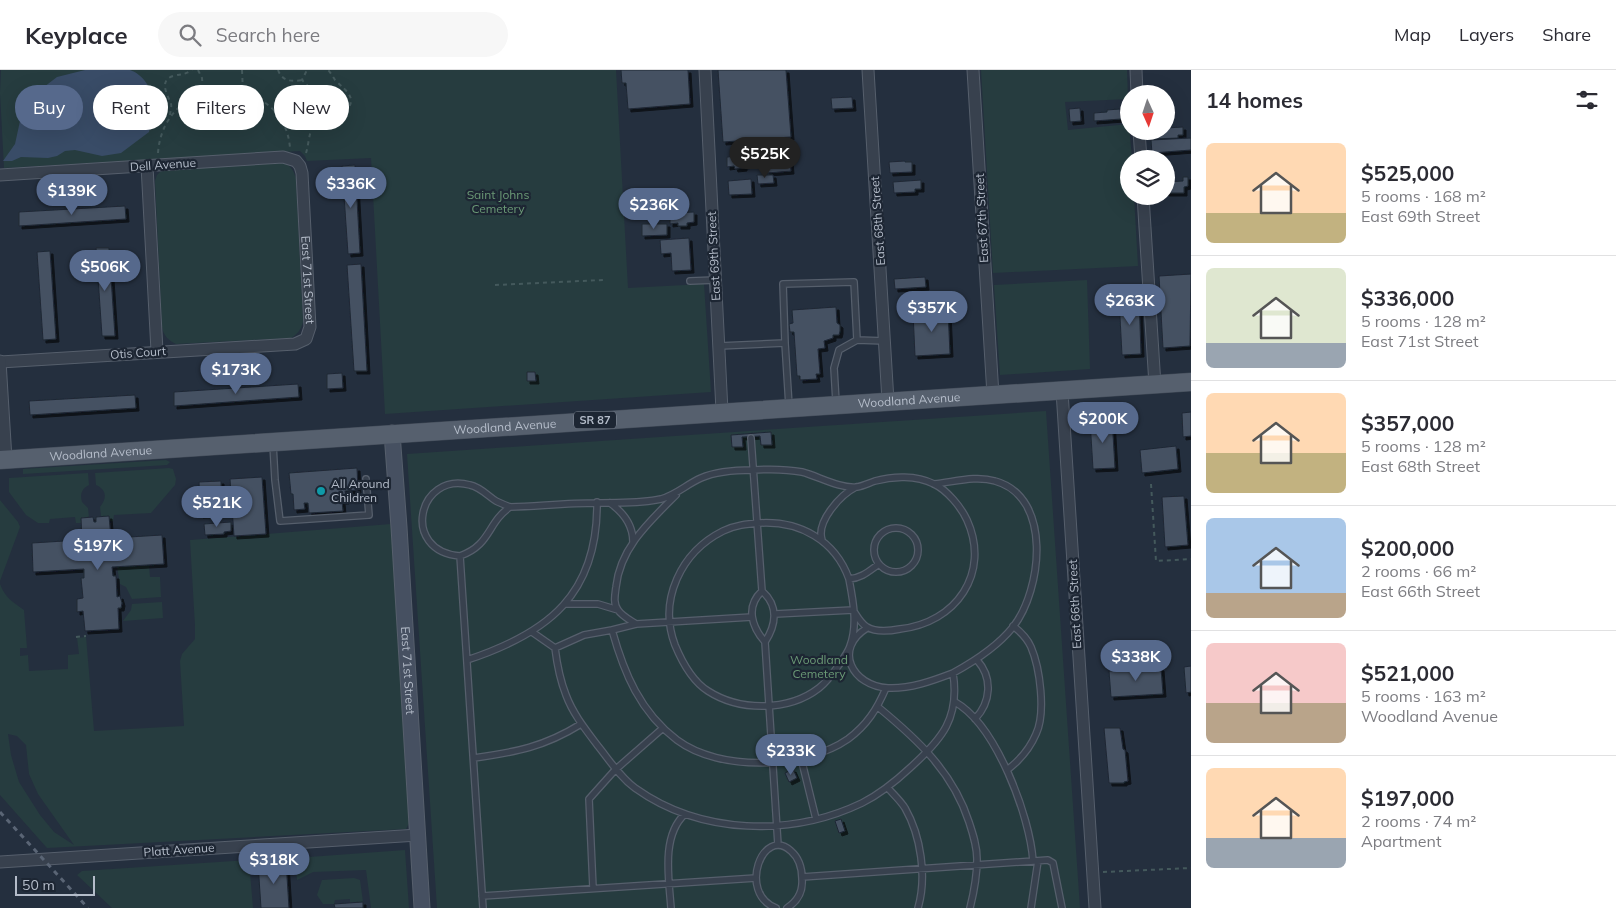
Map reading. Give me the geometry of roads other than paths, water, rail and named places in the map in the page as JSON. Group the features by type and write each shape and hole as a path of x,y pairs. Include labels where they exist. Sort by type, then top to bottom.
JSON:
{"main road":[{"name":"Woodland Avenue","path":"3,459 1191,382"}],"street":[{"name":"East 69th Street","path":"705,70 722,412"},
{"name":"East 68th Street","path":"868,70 888,401"},
{"name":"East 67th Street","path":"974,70 993,395"},
{"path":"1136,70 1137,85"},
{"name":"Dell Avenue","path":"0,175 283,158 296,161"},
{"name":"East 71st Street","path":"296,161 302,173 310,327 306,339"},
{"path":"147,166 157,351"},
{"path":"1144,205 1155,385"},
{"name":"Otis Court","path":"0,362 295,344 306,339"},
{"path":"0,362 3,459"},
{"name":"East 66th Street","path":"1062,391 1095,908"},
{"name":"East 71st Street","path":"392,433 422,908"},
{"name":"Platt Avenue","path":"0,862 418,835"}],"lane":[{"path":"690,281 716,280"},
{"path":"789,407 783,284 854,282 857,340"},
{"path":"836,404 834,368 839,350 857,340 885,341"},
{"path":"719,346 785,343"},
{"path":"751,438 762,591 772,603 775,614 772,630 765,642"},
{"path":"273,441 280,521 369,515 366,479"},
{"path":"510,507 498,517 481,545 472,552 460,556 450,555 432,546 426,537 423,527 425,505 436,491 449,484 468,484 476,487 495,500 510,507 660,500 709,475 753,470 803,472 829,481 856,487"},
{"path":"809,532 815,532 820,529 835,505 845,494 856,487 876,481 903,477 934,484 979,479 997,481 1014,491 1029,510 1036,545 1035,579 1024,608 1014,626 977,660 953,673 919,684 886,688 867,683 858,675 850,661 850,647 853,628 853,610 849,579 841,562 822,540 809,532 787,525 756,524 738,526 723,531 705,543 688,559 678,574 669,609 670,622 677,648 686,668 700,685 731,702 749,705 768,705 793,700 817,690 833,674 850,647 857,636 867,628"},
{"path":"853,610 867,628 886,631 906,629 926,624 949,610 967,588 974,557 969,526 954,500 934,484"},
{"path":"618,610 614,599 616,580 621,563 642,529 681,490"},
{"path":"467,660 505,646 532,632 566,604 587,567 593,549 597,502"},
{"path":"608,503 624,516 633,534 633,542"},
{"path":"820,529 822,540"},
{"path":"894,529 907,532 913,536 918,556 910,567 897,572 890,571 879,564 874,548 881,535 894,529"},
{"path":"460,556 483,908"},
{"path":"849,579 863,576 879,564"},
{"path":"762,591 753,603 752,617 754,626 765,642 778,845"},
{"path":"566,604 598,604 618,610 636,624"},
{"path":"775,614 853,610"},
{"path":"555,648 584,635 636,624 752,617"},
{"path":"1007,770 1025,752 1036,734 1040,709 1035,658 1031,646 1024,635 1014,626"},
{"path":"612,630 619,656 631,684 649,712 677,740 690,748 719,758 735,761 772,762 801,758 835,746 848,739 869,720 878,707 886,688"},
{"path":"532,632 555,648 566,696 581,724 616,770 636,788 659,802 685,814 732,825 776,826 798,824 862,802 887,787 927,752 945,730 951,719 955,702 953,673"},
{"path":"975,719 984,706 988,692 984,670 977,660"},
{"path":"955,702 975,719 986,734 1007,770 1025,818 1036,861 1031,908"},
{"path":"878,707 910,733 948,776 963,805 976,847 976,865 970,908"},
{"path":"474,758 542,745 581,724"},
{"path":"593,888 588,798 663,728"},
{"path":"801,758 816,819"},
{"path":"887,787 901,803 913,823 922,868 922,888 918,908"},
{"path":"671,908 668,853 673,833 680,819 685,814"},
{"path":"776,908 765,902 756,878 757,866 761,856 778,845 789,849 794,855 800,865 802,877 800,894 797,900 787,908"},
{"path":"802,877 1048,860 1053,862 1062,908"},
{"path":"482,896 756,878"}],"water":[{"path":"85,70 130,70 135,72 147,85 93,85 93,130 149,130 149,132 121,153 102,156 75,150 65,151 57,156 48,158 21,157 12,161 3,161 15,144 18,130 83,130 83,85 47,85 57,77"}],"railway":[{"path":"0,812 88,908"}],"place":[{"name":"All Around Children","path":"321,491"}],"park label":[{"name":"Saint Johns Cemetery","path":"498,202"},
{"name":"Woodland Cemetery","path":"819,667"}]}
